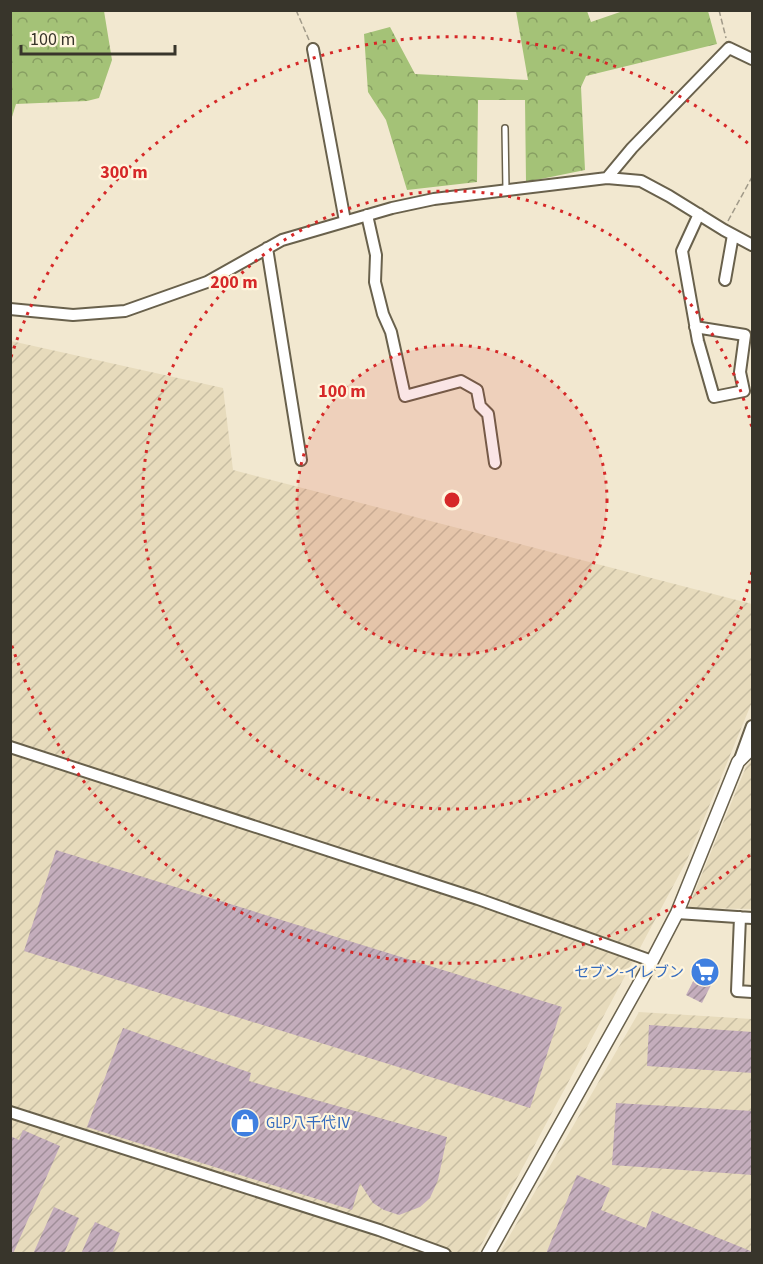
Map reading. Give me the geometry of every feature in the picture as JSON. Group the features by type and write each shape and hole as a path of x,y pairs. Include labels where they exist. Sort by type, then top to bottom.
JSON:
{"street":[{"path":"607,178 632,148 729,48 753,59"},
{"path":"313,49 345,221"},
{"path":"10,309 72,315 125,311 207,282 282,240 345,221 434,199 607,178 641,181 753,245"},
{"path":"696,327 745,334 740,372 744,391 714,397 696,327 682,251 699,214"},
{"path":"367,215 376,255 375,282 383,314 391,332 405,396 461,381 477,390 480,406 488,414 495,463"},
{"path":"725,280 728,232"},
{"path":"267,248 301,460"},
{"path":"488,1254 677,913 753,726"},
{"path":"10,747 467,896 652,961"},
{"path":"738,762 753,748"},
{"path":"677,913 753,918"},
{"path":"740,917 737,991 753,992"},
{"path":"10,1112 379,1230 445,1254"}],"lane":[{"path":"505,128 506,190"}],"path":[{"path":"296,10 313,49"},
{"path":"719,10 729,48"},
{"path":"728,232 753,177"}],"shaded area":[{"path":"11,341 223,388 233,470 752,604 752,702 687,860 477,1253 11,1254"},
{"path":"752,760 752,909 688,908 746,767"},
{"path":"639,1012 752,1019 752,1253 499,1254"}],"green space":[{"path":"12,11 104,11 112,60 99,98 87,101 16,104 11,120 10,28"},
{"path":"516,11 587,11 591,22 623,11 708,11 717,44 586,76 581,87 585,170 526,182 525,100 478,100 477,182 407,190 386,120 368,92 364,34 390,27 415,74 528,80"}],"building":[{"path":"56,850 562,1007 530,1108 24,951"},
{"path":"700,968 716,975 702,1003 686,995"},
{"path":"649,1025 753,1032 753,1073 647,1066"},
{"name":"GLP八千代Ⅳ","path":"123,1028 251,1073 249,1081 447,1137 438,1180 430,1198 420,1207 399,1215 373,1203 360,1183 352,1210 87,1127"},
{"path":"616,1103 753,1111 753,1175 612,1165"},
{"path":"23,1130 60,1146 13,1254 10,1254 10,1136 19,1140"},
{"path":"577,1175 610,1188 601,1210 646,1228 652,1211 753,1252 753,1254 546,1254"},
{"path":"54,1207 79,1218 64,1254 33,1254"},
{"path":"95,1222 120,1233 112,1254 81,1254"}],"place":[{"name":"セブン-イレブン","path":"705,972"},
{"name":"GLP八千代Ⅳ","path":"245,1123"}]}
